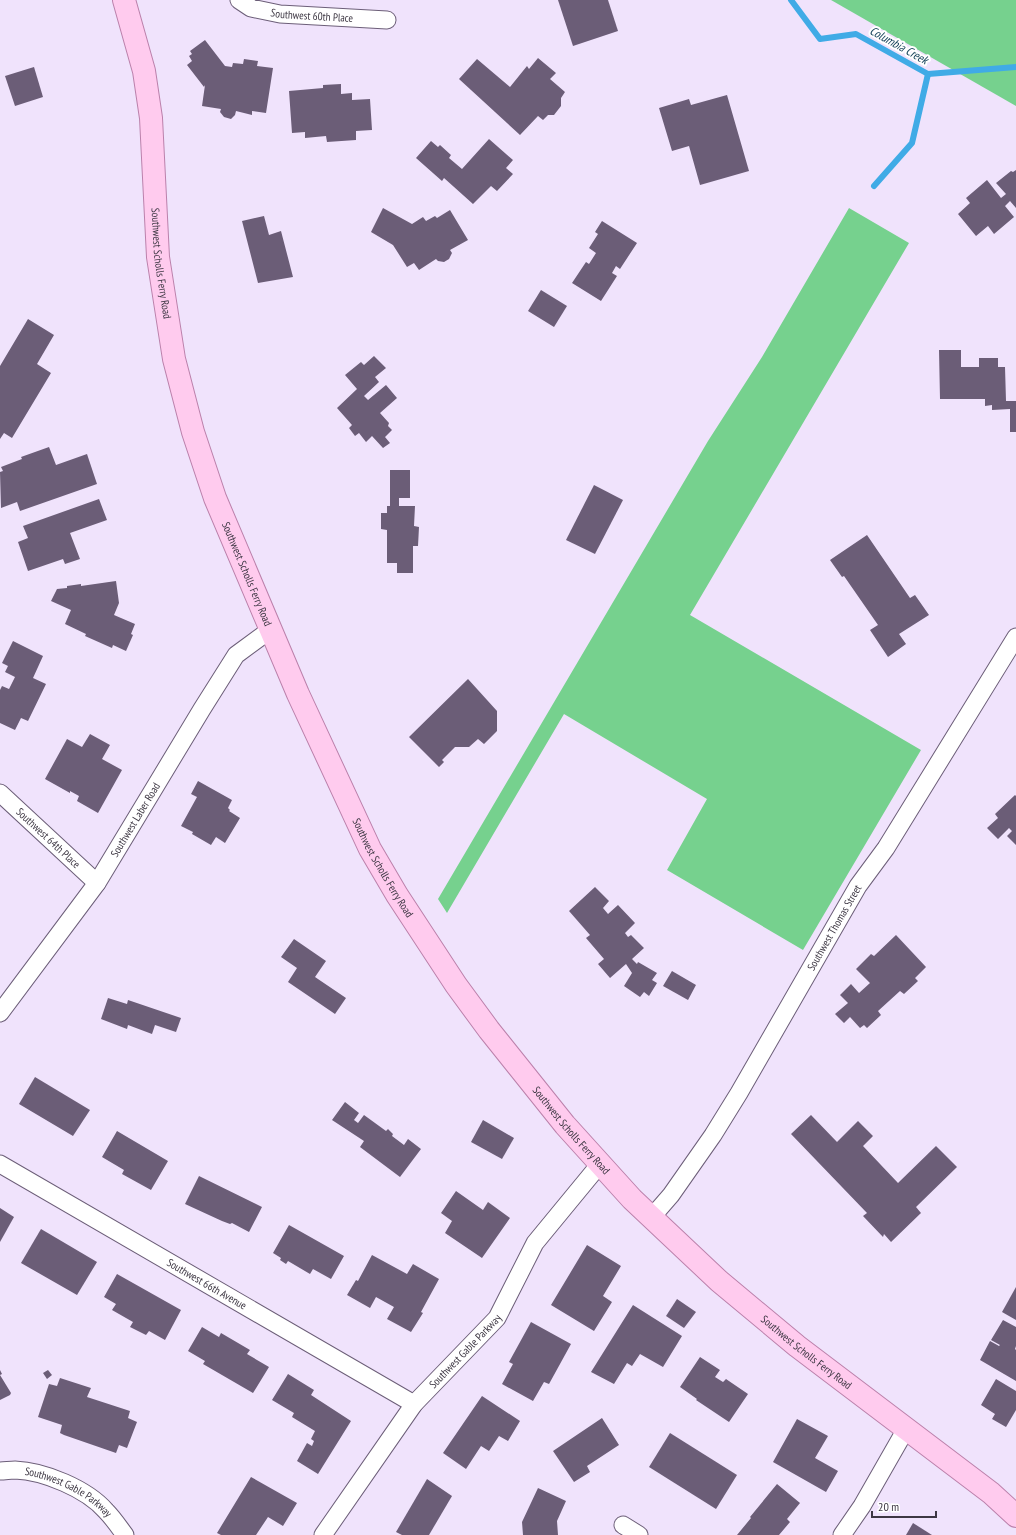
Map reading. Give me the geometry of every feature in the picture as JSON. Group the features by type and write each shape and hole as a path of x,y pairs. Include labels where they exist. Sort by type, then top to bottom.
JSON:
{"main road":[{"name":"Southwest Scholls Ferry Road","path":"124,0 144,71 151,118 158,256 168,327 182,394 215,498 270,630 326,756 370,849 397,895 456,985 489,1030 560,1119 632,1200 719,1280 797,1346 991,1493 1016,1516"}],"street":[{"name":"Southwest 60th Place","path":"239,0 251,8 280,14 387,20"},
{"name":"Southwest Laber Road","path":"0,1013 97,883 236,655 270,630"},
{"name":"Southwest Thomas Street","path":"652,1218 671,1195 713,1135 739,1093 858,886 886,848 1016,637"},
{"name":"Southwest 64th Place","path":"0,793 97,883"},
{"name":"Southwest 66th Avenue","path":"0,1164 414,1404"},
{"name":"Southwest Gable Parkway","path":"322,1535 414,1404 497,1318 535,1243 600,1164"},
{"path":"842,1535 862,1506 906,1429"},
{"name":"Southwest Gable Parkway","path":"0,1471 16,1470 42,1475 78,1489 94,1499 106,1510 125,1535"},
{"path":"623,1525 639,1535"}],"green space":[{"path":"831,0 1016,0 1016,106"},
{"path":"849,208 909,243 690,615 921,750 803,950 667,870 707,799 564,714 447,913 438,899 708,441 762,357"}],"building":[{"path":"558,0 608,0 618,31 573,46"},
{"path":"205,40 225,66 232,67 233,63 243,64 244,59 258,61 257,66 273,68 266,113 252,111 252,115 236,111 235,115 231,119 224,117 220,112 221,109 202,106 205,85 204,87 187,65 192,61 189,56 192,54 190,51"},
{"path":"538,58 556,73 550,79 565,92 561,98 561,106 554,115 548,115 543,120 538,116 520,135 459,79 477,59 510,87 527,66 529,69"},
{"path":"34,67 43,97 15,106 5,76"},
{"path":"341,84 341,94 352,93 352,100 370,99 372,130 356,131 356,140 327,142 326,136 305,138 305,132 292,133 289,91 323,88 323,85"},
{"path":"727,95 749,171 700,185 689,146 672,151 659,108 689,99 691,105"},
{"path":"489,139 513,160 506,168 513,174 497,191 491,186 473,204 444,178 442,181 416,158 431,141 438,147 440,145 451,155 449,158 462,169"},
{"path":"1016,170 1016,208 1010,201 1005,206 1014,217 994,234 988,226 976,236 958,214 970,203 966,198 987,180 1001,198 1006,194 996,183 1011,171 1013,172"},
{"path":"383,208 412,224 423,217 426,221 435,216 437,218 450,210 468,240 450,250 452,253 449,259 444,262 436,259 419,270 414,263 407,267 393,245 371,232"},
{"path":"264,216 269,235 281,231 293,277 258,283 242,221"},
{"path":"602,221 637,243 620,269 616,266 612,273 617,276 601,301 572,283 586,262 589,264 596,253 589,248 598,234 595,232"},
{"path":"541,290 567,306 554,327 528,311"},
{"path":"28,319 54,335 37,364 51,373 12,438 4,433 0,439 0,366"},
{"path":"939,350 961,350 961,367 979,367 979,358 998,358 998,367 1005,367 1006,401 1016,401 1016,432 1010,432 1010,409 992,410 992,405 985,406 985,399 940,399"},
{"path":"374,356 386,368 375,377 379,382 364,396 368,400 386,385 397,398 380,413 389,423 388,426 392,430 385,437 390,443 383,448 372,436 366,442 359,433 355,436 349,428 352,425 337,408 357,389 345,375 361,362 364,365"},
{"path":"49,447 56,465 87,454 97,484 20,511 17,502 1,508 0,472 3,471 1,467 22,459 21,457"},
{"path":"390,470 410,470 410,498 399,498 399,506 415,506 414,526 419,527 418,546 413,546 413,573 397,573 397,563 387,563 387,530 381,529 381,513 387,513 387,506 390,506"},
{"path":"594,485 623,500 595,554 566,540"},
{"path":"99,499 107,520 70,533 80,559 65,564 63,559 28,571 18,542 28,538 23,526"},
{"path":"867,535 910,598 915,595 929,615 899,634 906,644 888,657 870,630 878,625 844,576 842,577 830,560"},
{"path":"116,581 119,603 114,615 135,624 131,634 133,635 126,651 113,645 112,648 85,636 86,634 65,624 71,610 51,601 57,589 81,584 81,586"},
{"path":"13,641 43,656 33,678 46,684 28,721 21,718 15,730 0,723 0,690 2,686 9,689 15,677 5,672 8,666 2,663"},
{"path":"468,679 497,711 497,731 484,744 478,739 469,747 455,747 442,760 444,762 439,767 409,737"},
{"path":"90,734 110,745 102,759 122,770 98,813 77,801 79,796 70,791 70,793 45,779 67,739 82,747"},
{"path":"198,781 232,800 228,808 230,810 229,811 240,818 225,843 216,837 211,845 192,834 193,832 181,826 197,797 191,794"},
{"path":"1015,795 1016,845 1007,836 1012,831 1009,828 998,839 987,828 998,818 995,814"},
{"path":"595,887 609,901 603,908 608,914 618,905 635,923 625,933 628,937 631,935 644,948 632,959 637,964 638,962 657,973 652,980 657,983 649,996 644,992 640,997 624,986 632,973 626,964 610,978 598,964 604,959 586,938 590,935 569,911"},
{"path":"896,935 926,967 915,978 918,981 904,994 900,991 878,1011 881,1015 867,1028 864,1025 860,1028 850,1017 844,1023 835,1014 848,1003 840,995 851,984 859,993 870,983 856,969 871,954 874,956"},
{"path":"294,939 326,961 315,977 346,998 335,1014 288,982 297,968 281,957"},
{"path":"672,971 696,985 688,1000 663,986"},
{"path":"108,998 127,1004 128,1000 181,1018 176,1032 155,1025 152,1034 128,1025 127,1029 101,1019"},
{"path":"35,1077 90,1110 73,1136 19,1104"},
{"path":"345,1102 359,1113 354,1120 358,1123 364,1115 386,1131 388,1129 393,1134 392,1136 404,1145 408,1139 421,1149 400,1177 360,1147 364,1141 332,1120"},
{"path":"811,1115 837,1142 858,1121 873,1136 863,1146 898,1183 936,1146 957,1167 916,1207 921,1213 891,1242 884,1234 883,1237 863,1216 867,1213 791,1134"},
{"path":"483,1120 514,1138 502,1159 471,1142"},
{"path":"117,1131 168,1161 151,1190 122,1174 124,1170 102,1157"},
{"path":"199,1176 262,1207 249,1232 232,1223 230,1224 222,1221 185,1204"},
{"path":"456,1191 483,1210 488,1202 510,1218 482,1258 445,1233 452,1221 441,1213"},
{"path":"0,1208 14,1217 0,1242"},
{"path":"289,1225 344,1256 331,1279 313,1269 310,1274 288,1261 286,1264 280,1260 281,1258 273,1253"},
{"path":"41,1229 97,1262 77,1295 21,1263"},
{"path":"587,1245 621,1266 603,1296 612,1302 594,1331 551,1305"},
{"path":"372,1255 407,1274 413,1264 439,1279 421,1312 423,1313 411,1332 387,1319 394,1307 376,1297 370,1308 347,1295 356,1280 358,1281"},
{"path":"117,1274 181,1310 165,1340 149,1331 146,1335 130,1327 133,1322 112,1310 116,1304 104,1297"},
{"path":"1016,1287 1016,1320 1002,1312"},
{"path":"677,1299 696,1312 684,1328 666,1316"},
{"path":"633,1305 682,1336 663,1367 640,1354 632,1366 627,1363 614,1384 591,1372"},
{"path":"1003,1320 1016,1327 1016,1381 980,1360 990,1341 999,1346 1000,1345 991,1340"},
{"path":"531,1322 571,1344 549,1384 544,1382 533,1401 502,1384 513,1364 509,1362"},
{"path":"202,1327 219,1337 221,1333 250,1350 247,1354 269,1367 253,1393 203,1364 205,1361 188,1351"},
{"path":"700,1357 720,1370 715,1377 723,1382 726,1379 748,1394 729,1422 696,1400 697,1399 680,1387"},
{"path":"48,1370 52,1375 47,1379 43,1373"},
{"path":"288,1374 314,1390 311,1395 351,1421 318,1474 297,1461 307,1443 312,1446 314,1441 311,1439 315,1431 292,1417 294,1413 272,1400"},
{"path":"0,1375 11,1393 0,1400"},
{"path":"60,1378 91,1388 87,1397 130,1411 128,1418 137,1422 127,1448 119,1445 116,1453 64,1435 60,1433 62,1425 38,1417 49,1384 57,1386"},
{"path":"996,1379 1016,1391 1016,1410 1006,1427 992,1419 995,1414 981,1405"},
{"path":"482,1396 520,1421 508,1441 499,1436 489,1451 481,1446 466,1469 443,1453"},
{"path":"602,1418 619,1445 587,1466 590,1472 574,1482 553,1451"},
{"path":"797,1419 828,1436 815,1458 838,1471 826,1492 773,1462"},
{"path":"670,1433 737,1475 716,1509 649,1467"},
{"path":"251,1477 297,1503 283,1526 268,1517 256,1535 221,1535 217,1533"},
{"path":"427,1479 452,1496 429,1535 402,1535 396,1532"},
{"path":"777,1484 800,1503 787,1519 790,1522 779,1535 737,1535 751,1518 750,1517"},
{"path":"538,1488 566,1501 557,1521 558,1535 523,1535 522,1522"},
{"path":"913,1523 932,1535 906,1535"}],"waterway":[{"name":"Columbia Creek","path":"791,0 820,39 856,34 928,74 1016,67"},
{"path":"874,186 912,143 928,74"}]}
